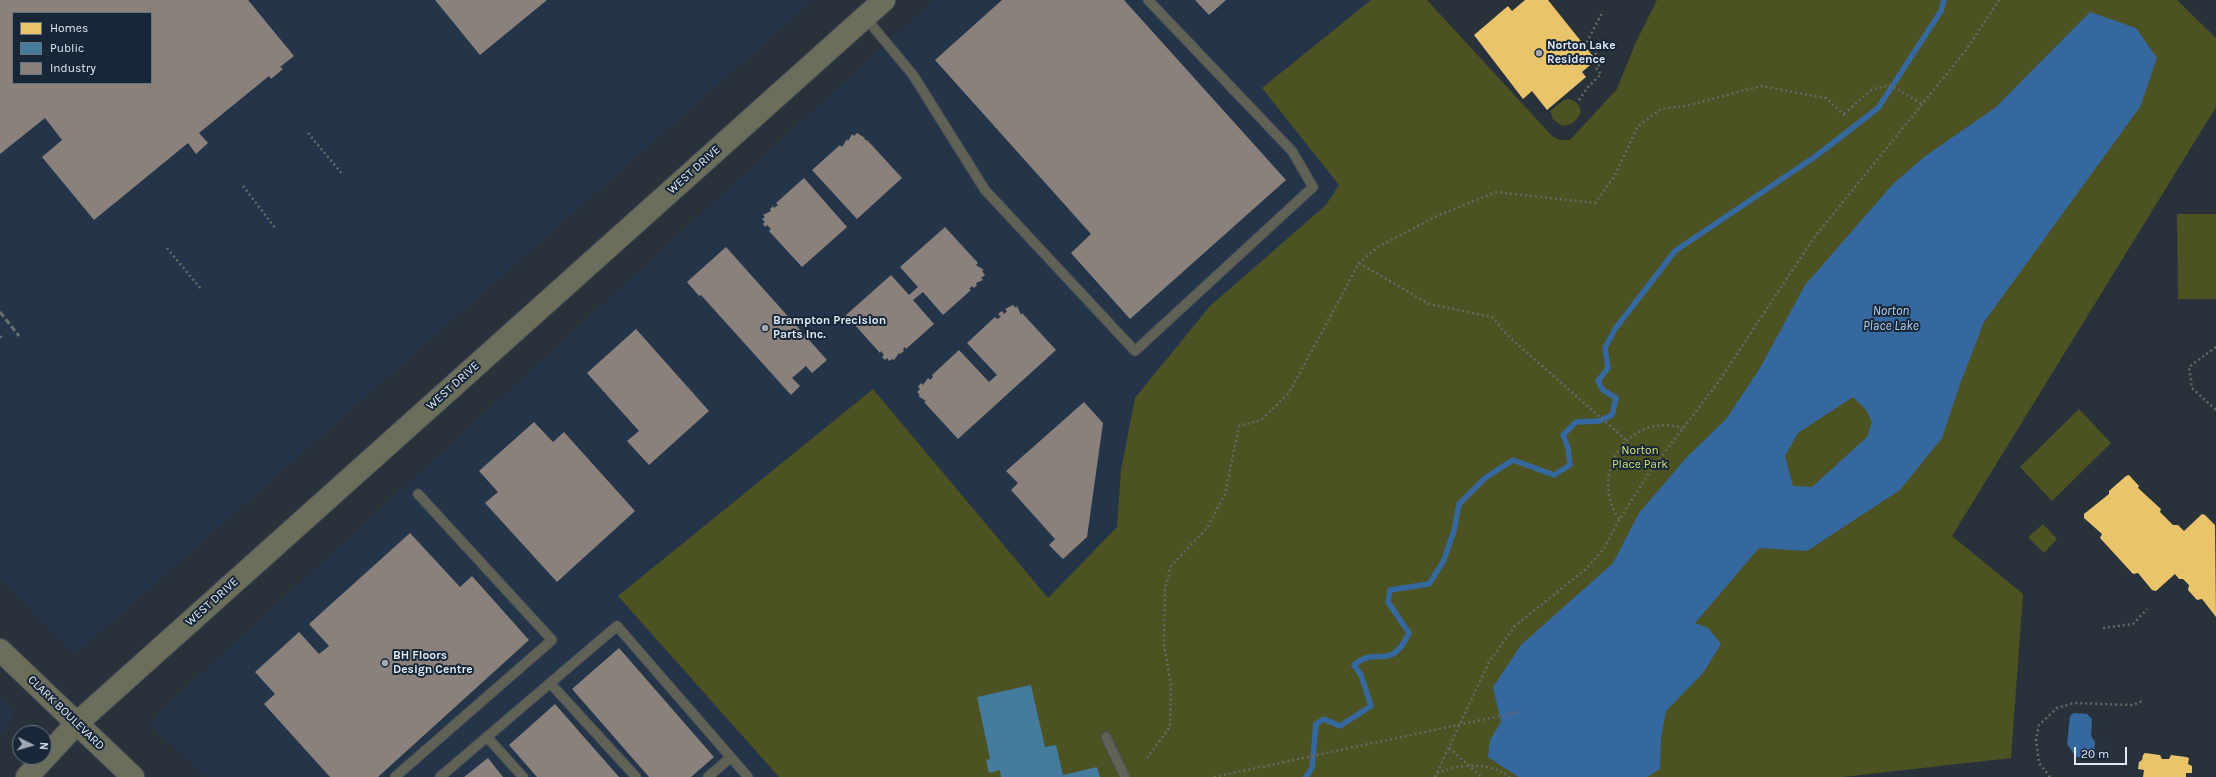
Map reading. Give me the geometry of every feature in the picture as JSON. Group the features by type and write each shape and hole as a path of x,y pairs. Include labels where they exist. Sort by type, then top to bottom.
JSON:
{"street":[{"name":"WEST DRIVE","path":"27,777 76,724 884,0"},
{"name":"CLARK BOULEVARD","path":"0,650 133,777"}],"lane":[{"path":"865,17 913,75 986,190 1135,351 1313,187 1292,151 1148,0"},
{"path":"395,777 552,640 418,494"},
{"path":"440,777 617,626 748,777"},
{"path":"550,683 636,777"},
{"path":"487,737 523,777"},
{"path":"1106,737 1125,777"},
{"path":"708,777 731,757"}],"path":[{"path":"1435,777 1489,662 1515,626 1587,568 1603,550 1619,520 1650,473 1719,381 1813,239 1966,50 1999,0"},
{"path":"1579,100 1601,74 1596,68 1602,62 1586,42 1603,11"},
{"path":"1844,114 1870,90 1892,84 1922,104"},
{"path":"1147,758 1170,727 1171,685 1164,645 1165,588 1171,566 1208,528 1225,494 1239,426 1261,420 1289,393 1359,263 1378,247 1439,215 1496,192 1596,203 1614,177 1638,126 1662,109 1686,106 1760,86 1826,98 1847,118"},
{"path":"308,133 343,175"},
{"path":"242,186 276,229"},
{"path":"167,248 201,289"},
{"path":"1359,263 1429,304 1492,317 1507,335 1626,440"},
{"path":"2216,347 2189,367 2192,388 2216,410"},
{"path":"1619,520 1613,510 1608,493 1610,472 1616,454 1626,440 1639,432 1660,426 1675,425 1684,428"},
{"path":"2103,628 2133,624 2147,609"},
{"path":"2050,777 2039,763 2036,739 2039,725 2057,708 2074,703 2133,705 2142,701"},
{"path":"1214,777 1519,712"},
{"path":"1449,748 1482,777"},
{"path":"1437,773 1454,767 1489,766 1510,777"}],"shaded area":[{"path":"0,0 813,0 74,655 0,578"},
{"path":"934,0 1371,0 1263,88 1353,202 1142,501 1048,598 873,389 618,596 779,777 206,777 150,724 173,700"},
{"path":"0,699 15,714 0,734"}],"green space":[{"name":"Norton Place Park","path":"1371,0 1427,0 1552,136 1560,140 1570,140 1617,89 1635,44 1657,0 2177,0 2216,38 2216,107 1952,536 2023,594 2011,758 1843,777 779,777 618,596 873,389 1048,598 1117,527 1121,470 1135,398 1210,306 1326,205 1339,185 1262,88"},
{"path":"1569,99 1579,106 1580,114 1574,122 1562,126 1553,119 1550,111 1564,100"},
{"path":"2177,214 2216,214 2216,299 2178,299"},
{"path":"2079,409 2111,443 2052,501 2020,467"},
{"path":"2043,524 2057,539 2044,553 2028,537"}],"water":[{"name":"Norton Place Lake","path":"2090,12 2136,28 2157,58 2140,107 1984,322 1960,384 1942,438 1900,490 1807,551 1759,548 1695,623 1708,628 1721,644 1703,673 1666,711 1661,738 1660,769 1647,777 1518,777 1488,757 1490,740 1501,722 1493,687 1521,645 1613,563 1639,513 1686,458 1726,419 1760,368 1805,285 1893,184 1924,157 1996,107","holes":["1853,397 1866,410 1872,422 1867,437 1812,487 1793,486 1785,456 1798,433"]},
{"path":"2074,713 2087,714 2092,719 2091,736 2095,742 2094,753 2088,758 2076,757 2067,744 2070,716"}],"building: Homes":[{"name":"Norton Lake Residence","path":"1525,0 1548,0 1596,60 1582,72 1586,77 1547,110 1532,91 1523,99 1474,35 1508,6 1512,11"},
{"path":"2129,475 2139,486 2138,488 2161,509 2160,512 2173,525 2178,525 2184,531 2202,514 2215,525 2216,617 2202,599 2197,600 2188,590 2189,585 2183,579 2179,579 2175,574 2156,591 2152,590 2138,573 2133,574 2100,538 2102,534 2084,518 2084,514 2109,494 2109,491"},
{"path":"2145,753 2160,755 2162,759 2169,759 2171,755 2189,758 2188,764 2192,766 2192,773 2186,773 2186,777 2143,777 2144,770 2138,769 2139,762 2142,760"}],"building: Public":[{"path":"1031,685 1045,747 1056,745 1063,775 1097,767 1100,777 1001,777 1000,770 989,773 986,760 990,759 977,697"}],"building: Industry":[{"path":"0,0 248,0 294,56 280,67 283,69 271,79 269,76 199,133 208,143 196,154 188,143 94,220 42,157 62,140 45,118 0,154"},
{"path":"435,0 547,0 480,55"},
{"path":"1002,0 1124,0 1286,180 1130,319 1071,253 1091,234 935,60"},
{"path":"1195,0 1226,0 1209,15"},
{"path":"857,133 868,141 902,178 857,219 812,170 840,145 842,147 852,134 854,136"},
{"path":"804,178 847,227 802,267 769,231 771,229 767,225 765,227 763,224 765,222 762,219 765,217 763,215 771,211 770,209 773,206 774,208 778,205 776,203"},
{"path":"945,227 978,263 976,265 984,270 982,271 985,275 981,278 983,280 976,283 977,285 974,288 972,286 969,289 971,290 943,315 923,292 913,300 934,324 906,349 905,347 903,349 904,351 900,354 899,353 894,360 892,359 889,361 887,358 885,360 882,357 884,355 881,351 880,353 846,315 891,275 909,295 918,287 900,267"},
{"name":"Brampton Precision Parts Inc.","path":"726,247 827,360 812,373 806,366 792,378 800,386 791,395 701,295 699,296 687,282"},
{"path":"1013,305 1016,308 1017,306 1021,315 1022,313 1056,350 958,439 924,402 926,401 918,396 920,395 917,392 920,389 918,387 921,383 923,385 928,378 930,380 933,377 932,375 959,350 989,382 997,375 967,343 995,317 997,319 1001,317 998,314 1002,311 1004,314 1007,311 1005,309"},
{"path":"636,329 709,411 649,465 627,441 639,431 587,373"},
{"path":"1084,402 1103,423 1087,537 1063,559 1049,545 1055,539 1011,490 1018,483 1006,471"},
{"path":"534,422 553,442 564,432 635,511 557,582 485,503 498,492 479,471"},
{"name":"BH Floors Design Centre","path":"410,533 460,587 472,576 529,640 378,777 330,777 264,704 275,694 255,672 299,632 319,654 329,646 309,624"},
{"path":"619,648 714,757 691,777 649,777 572,689"},
{"path":"555,704 619,777 537,777 509,745"},
{"path":"488,758 503,777 464,777"}],"waterway":[{"path":"1306,777 1312,768 1316,724 1324,719 1340,726 1371,706 1361,675 1354,665 1370,657 1389,655 1396,652 1402,645 1409,633 1388,602 1390,590 1429,584 1443,562 1454,531 1459,504 1485,478 1513,460 1554,475 1570,465 1568,448 1563,435 1576,422 1599,421 1612,415 1616,398 1603,390 1598,381 1608,368 1605,348 1615,329 1675,251 1816,156 1878,108 1941,11 1944,0"}],"railway":[{"path":"0,312 19,336"}],"place":[{"name":"Norton Lake Residence","path":"1539,53"},
{"name":"Brampton Precision Parts Inc.","path":"765,328"},
{"name":"BH Floors Design Centre","path":"385,663"}]}
